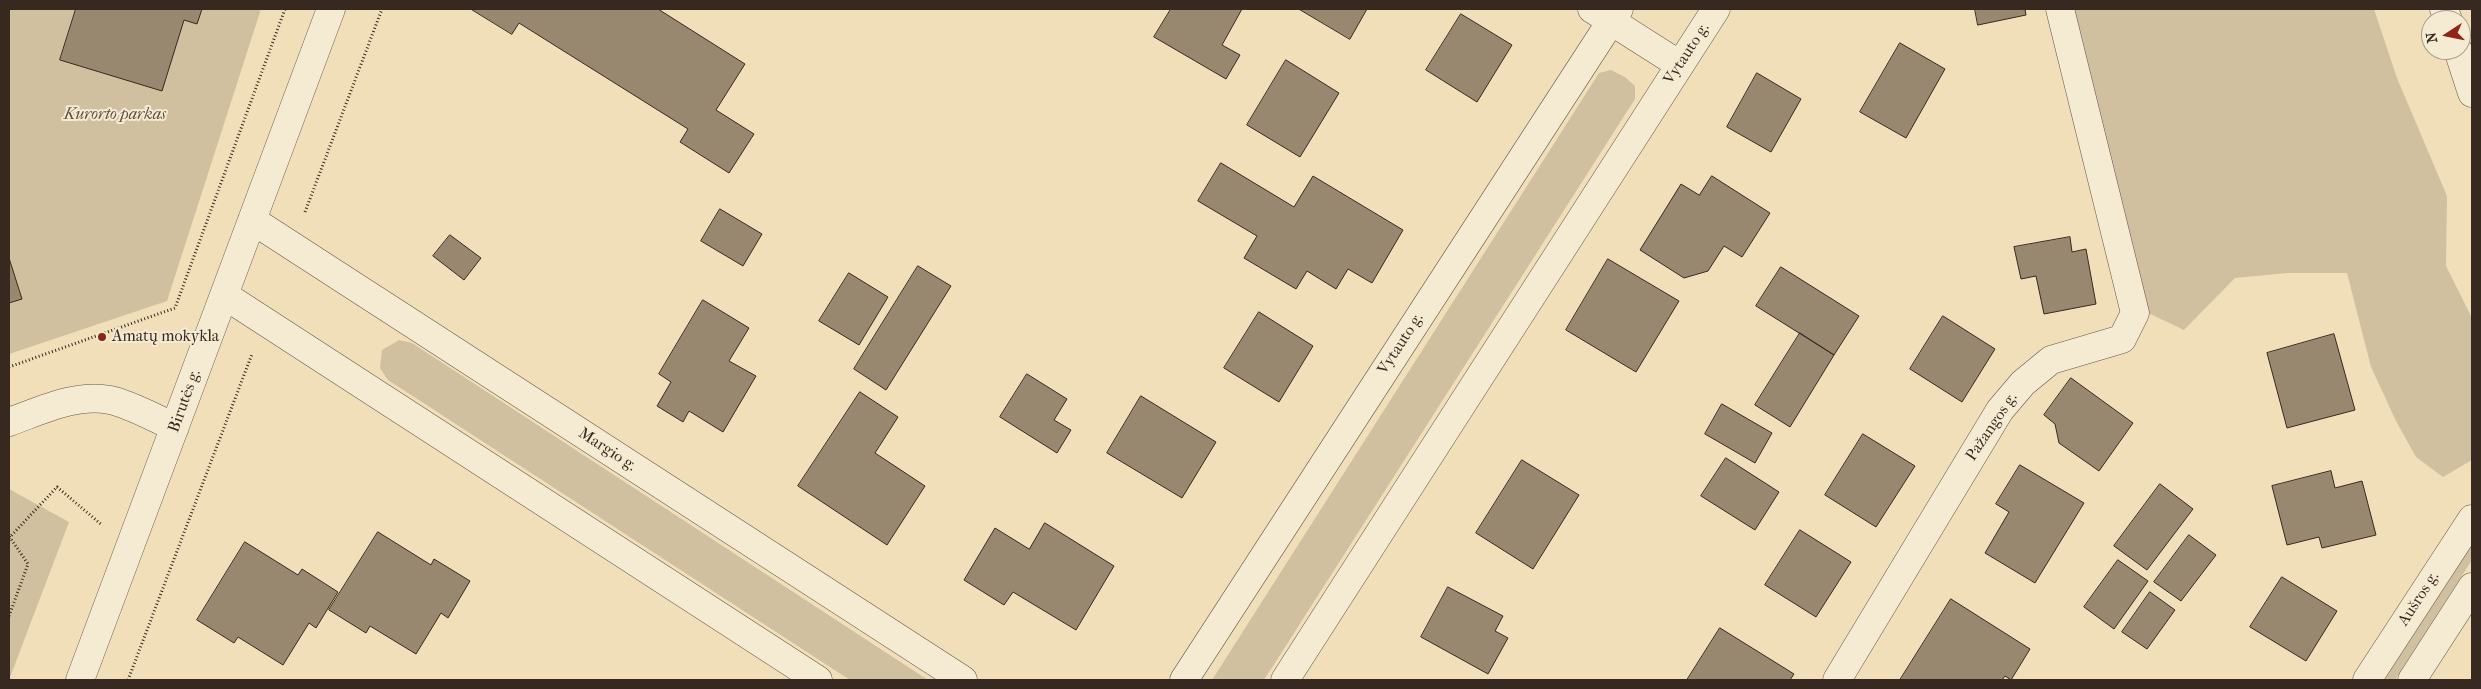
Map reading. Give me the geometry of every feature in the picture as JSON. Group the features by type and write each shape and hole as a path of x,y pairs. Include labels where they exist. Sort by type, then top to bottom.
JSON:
{"street":[{"name":"Birutės g.","path":"80,680 331,9"},
{"name":"Vytauto g.","path":"1285,680 1716,9"},
{"name":"Pažangos g.","path":"1837,680 2005,403 2022,383 2051,360 2122,339 2135,313 2060,9"},
{"name":"Vytauto g.","path":"1184,680 1607,13"},
{"path":"1607,13 1680,65"},
{"path":"2461,60 2472,94"},
{"name":"Margio g.","path":"252,220 962,680"},
{"path":"224,295 818,680"},
{"path":"9,422 68,402 88,398 111,400 175,427"},
{"name":"Aušros g.","path":"2367,680 2472,519"},
{"path":"2412,680 2472,587"}],"path":[{"path":"9,367 175,308 285,9"},
{"path":"9,616 28,564 9,537 57,487 130,549"}],"green space":[{"name":"Kurorto parkas","path":"9,9 261,9 167,301 9,354"},
{"path":"2074,9 2374,9 2397,78 2447,196 2446,266 2472,318 2472,460 2443,477 2416,457 2396,421 2371,367 2347,273 2287,273 2235,278 2184,330 2144,311"},
{"path":"1611,70 1625,77 1635,86 1635,99 1264,680 1212,680 1599,73"},
{"path":"399,340 412,343 928,680 850,680 388,380 380,368 382,350"},
{"path":"9,489 69,522 9,680"},
{"path":"2468,544 2472,547 2472,560 2395,680 2378,680"}],"building":[{"path":"76,9 202,9 197,24 184,20 162,91 60,60"},
{"path":"471,9 658,9 745,64 716,110 754,134 729,173 680,142 688,129 519,23 512,34"},
{"path":"1171,9 1242,9 1222,45 1240,55 1226,79 1154,37"},
{"path":"1299,9 1367,9 1350,39"},
{"path":"1975,9 2025,9 2026,15 1978,25"},
{"path":"1461,14 1512,45 1477,102 1426,70"},
{"path":"1900,43 1945,69 1906,138 1860,112"},
{"path":"1286,60 1339,93 1300,157 1247,125"},
{"path":"1757,73 1801,99 1771,152 1727,127"},
{"path":"1221,163 1294,207 1313,176 1403,230 1372,283 1348,269 1336,289 1307,271 1296,289 1244,258 1257,236 1198,201"},
{"path":"1712,176 1770,213 1742,257 1724,246 1708,271 1684,278 1640,250 1681,184 1699,195"},
{"path":"720,209 762,234 743,266 701,241"},
{"path":"450,235 481,258 464,280 433,256"},
{"path":"2070,237 2072,252 2086,249 2096,304 2044,314 2036,276 2021,279 2014,247"},
{"path":"9,258 22,299 9,303"},
{"path":"1608,259 1679,301 1636,372 1566,330"},
{"path":"918,266 951,286 886,390 854,369"},
{"path":"1781,267 1859,316 1834,355 1756,306"},
{"path":"849,273 888,297 859,345 819,321"},
{"path":"703,300 749,328 729,361 756,376 723,432 689,411 683,422 657,406 671,382 659,374"},
{"path":"1259,312 1313,346 1279,402 1224,368"},
{"path":"1943,316 1995,349 1962,402 1910,369"},
{"path":"1800,333 1834,355 1790,427 1755,405"},
{"path":"2334,334 2355,410 2287,428 2267,353"},
{"path":"1027,374 1067,399 1054,420 1071,430 1057,453 1000,417"},
{"path":"2071,378 2133,423 2099,471 2059,443 2055,424 2044,415"},
{"path":"860,392 898,417 875,453 925,486 887,545 798,486"},
{"path":"1141,396 1216,442 1182,498 1107,453"},
{"path":"1722,404 1772,433 1755,463 1705,434"},
{"path":"1863,434 1915,466 1876,527 1825,495"},
{"path":"1726,458 1779,492 1755,530 1701,496"},
{"path":"1522,460 1579,495 1533,569 1476,533"},
{"path":"2020,465 2084,503 2035,583 1985,553 2009,512 1996,504"},
{"path":"2331,471 2335,488 2362,481 2376,535 2322,548 2319,537 2287,545 2272,486"},
{"path":"2160,484 2193,509 2147,570 2114,546"},
{"path":"1045,523 1114,566 1076,630 1013,592 1004,605 964,580 995,528 1029,549"},
{"path":"1800,530 1851,562 1816,617 1765,585"},
{"path":"378,532 431,565 434,559 470,581 448,618 441,613 416,654 370,626 366,633 329,610"},
{"path":"2189,535 2216,555 2181,601 2154,582"},
{"path":"245,542 298,575 302,569 338,592 316,628 309,623 283,665 238,637 234,643 197,620"},
{"path":"2118,560 2148,581 2114,629 2084,607"},
{"path":"2282,577 2337,611 2306,661 2250,627"},
{"path":"1448,587 1503,616 1495,631 1508,638 1488,674 1421,637"},
{"path":"2150,592 2175,610 2147,649 2122,632"},
{"path":"1951,599 2030,649 2011,680 2005,676 2002,680 1900,680"},
{"path":"1720,628 1794,674 1790,680 1687,680"}],"place":[{"name":"Amatų mokykla","path":"102,337"}]}
